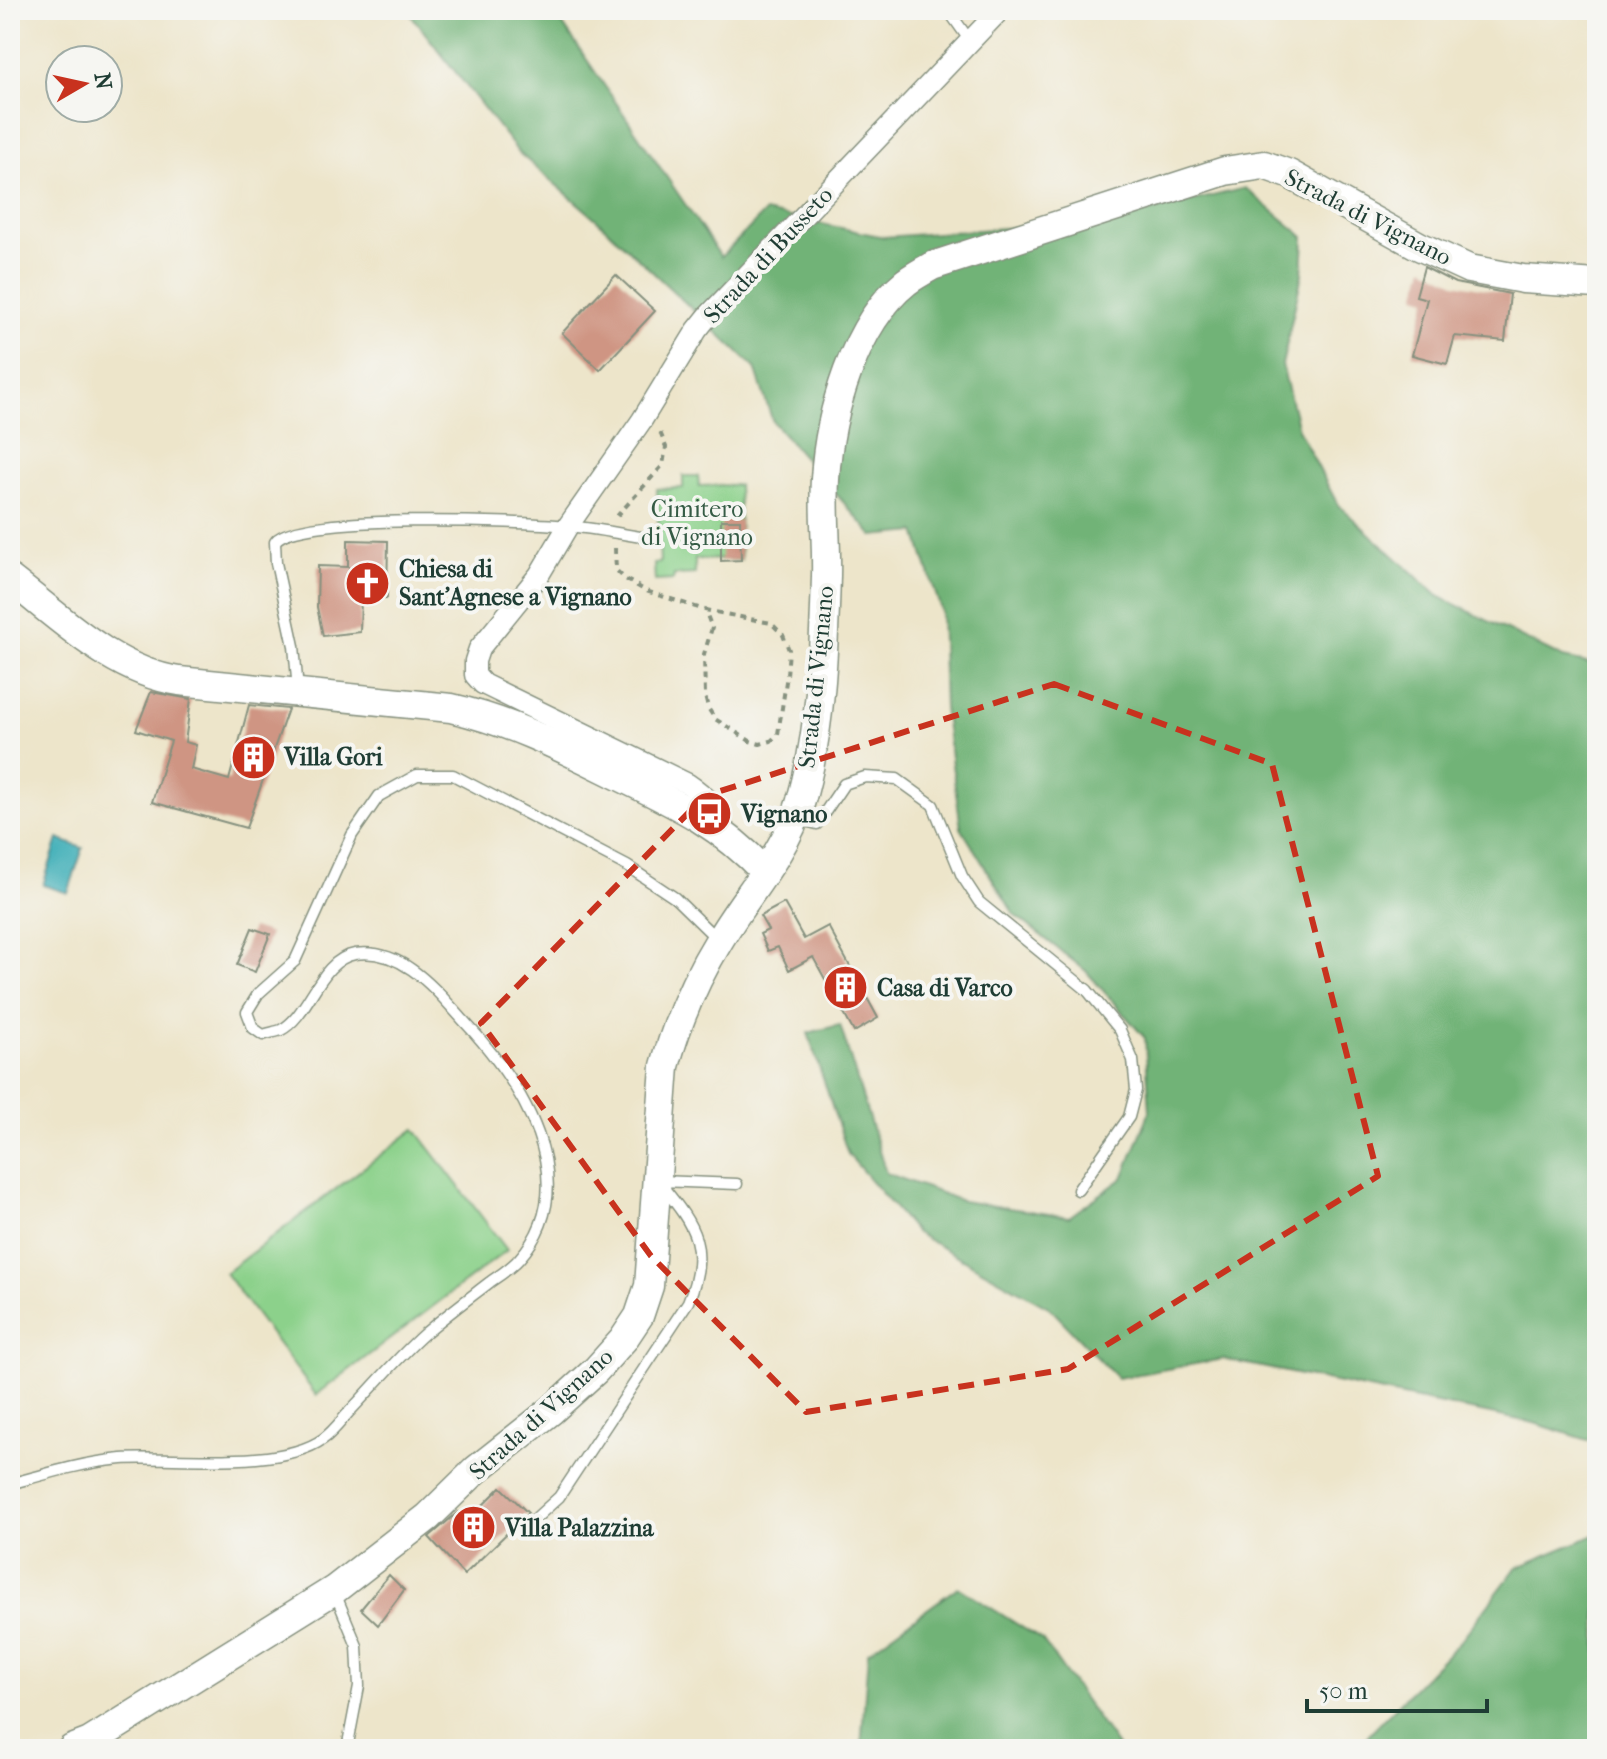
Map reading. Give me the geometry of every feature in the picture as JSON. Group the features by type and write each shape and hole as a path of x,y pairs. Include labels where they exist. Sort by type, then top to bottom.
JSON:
{"street":[{"name":"Strada di Busseto","path":"721,831 716,810 708,799 688,784 497,693 479,681 475,675 475,661 479,649 539,575 568,526 642,420 697,330 1000,10"},
{"name":"Strada di Vignano","path":"72,1749 90,1742 334,1590 428,1517 476,1470 552,1410 596,1370 623,1340 639,1316 649,1286 665,1066 687,1003 718,941 795,818 806,777 820,677 826,571 825,479 836,403 856,352 881,309 905,283 932,266 1225,171 1264,165 1289,174 1419,246 1469,269 1523,279 1597,284"},
{"name":"Strada di Busseto","path":"10,579 108,654 138,671 179,681 442,707 478,714 560,747 690,811 721,831 764,871"}],"lane":[{"path":"948,10 970,41"},
{"path":"298,692 294,646 276,563 275,542 282,534 314,526 352,523 568,526 647,538"},
{"path":"10,1484 118,1459 223,1460 297,1451 323,1439 423,1335 518,1261 539,1231 548,1186 542,1147 523,1099 493,1052 431,985 404,964 381,954 353,954 334,965 282,1029 263,1035 253,1028 247,1012 258,994 295,961 352,835 379,796 417,775 453,775 627,866 675,898 718,941"},
{"path":"795,818 817,824 844,784 865,777 897,779 933,805 962,876 979,902 1087,990 1120,1030 1133,1060 1136,1090 1129,1117 1078,1190"},
{"path":"658,1181 737,1184"},
{"path":"526,1527 559,1497 688,1302 697,1280 701,1254 697,1236 680,1207 658,1181"},
{"path":"334,1590 357,1646 359,1686 347,1749"}],"path":[{"path":"602,531 663,465 666,447 658,427 642,420"},
{"path":"619,534 614,561 616,570 625,579 646,591 705,610 771,623 783,635 789,650 787,675 778,734 771,741 760,744 750,741 715,719 708,708 704,654 712,628 705,610"}],"highlighted area":[{"path":"1054,684 1272,764 1378,1176 1068,1369 806,1412 651,1256 481,1023 705,796"}],"green space":[{"path":"407,10 553,10 721,257 765,212 884,237 1114,220 1245,188 1304,237 1302,274 1282,365 1298,429 1338,505 1438,596 1563,658 1597,665 1597,1443 1534,1423 1223,1359 1117,1378 1050,1308 916,1233 848,1154 808,1033 840,1025 886,1173 962,1201 1069,1217 1123,1178 1150,1111 1145,1038 1086,971 1014,914 961,828 944,708 941,610 916,532 873,536 773,422 755,368 596,219 519,153"},
{"name":"Cimitero di Vignano","path":"683,476 698,476 699,486 738,485 741,560 695,559 695,574 674,575 673,580 655,581 654,564 660,563 657,489 683,488"},
{"path":"415,1129 507,1250 316,1395 225,1273"},
{"path":"1597,1534 1597,1749 1359,1749 1369,1734 1461,1640 1516,1568"},
{"path":"958,1587 1042,1640 1119,1749 861,1749 868,1652"}],"water":[{"path":"58,839 83,848 68,893 43,885"}],"building":[{"path":"1424,267 1455,283 1510,294 1505,341 1455,336 1447,364 1412,355 1427,299 1416,296"},
{"path":"616,275 655,311 600,370 562,333"},
{"path":"721,520 740,520 741,560 721,561"},
{"path":"348,540 388,541 387,598 361,598 360,632 323,636 317,607 318,566 348,567"},
{"name":"Villa Gori","path":"151,692 191,699 185,742 196,745 191,769 229,780 249,705 288,709 246,828 152,802 171,741 136,730"},
{"name":"Casa di Varco","path":"784,903 804,939 828,926 878,1018 854,1032 813,957 789,970 778,947 768,951 760,934 768,930 760,916"},
{"path":"252,928 270,934 255,972 237,965"},
{"name":"Villa Palazzina","path":"501,1487 528,1513 464,1575 429,1537 458,1512 467,1521"},
{"path":"389,1575 404,1590 378,1625 361,1609"}],"place":[{"name":"Chiesa di Sant'Agnese a Vignano","path":"368,583"},
{"name":"Villa Gori","path":"253,757"},
{"name":"Vignano","path":"710,814"},
{"name":"Casa di Varco","path":"846,988"},
{"name":"Villa Palazzina","path":"474,1528"}]}
